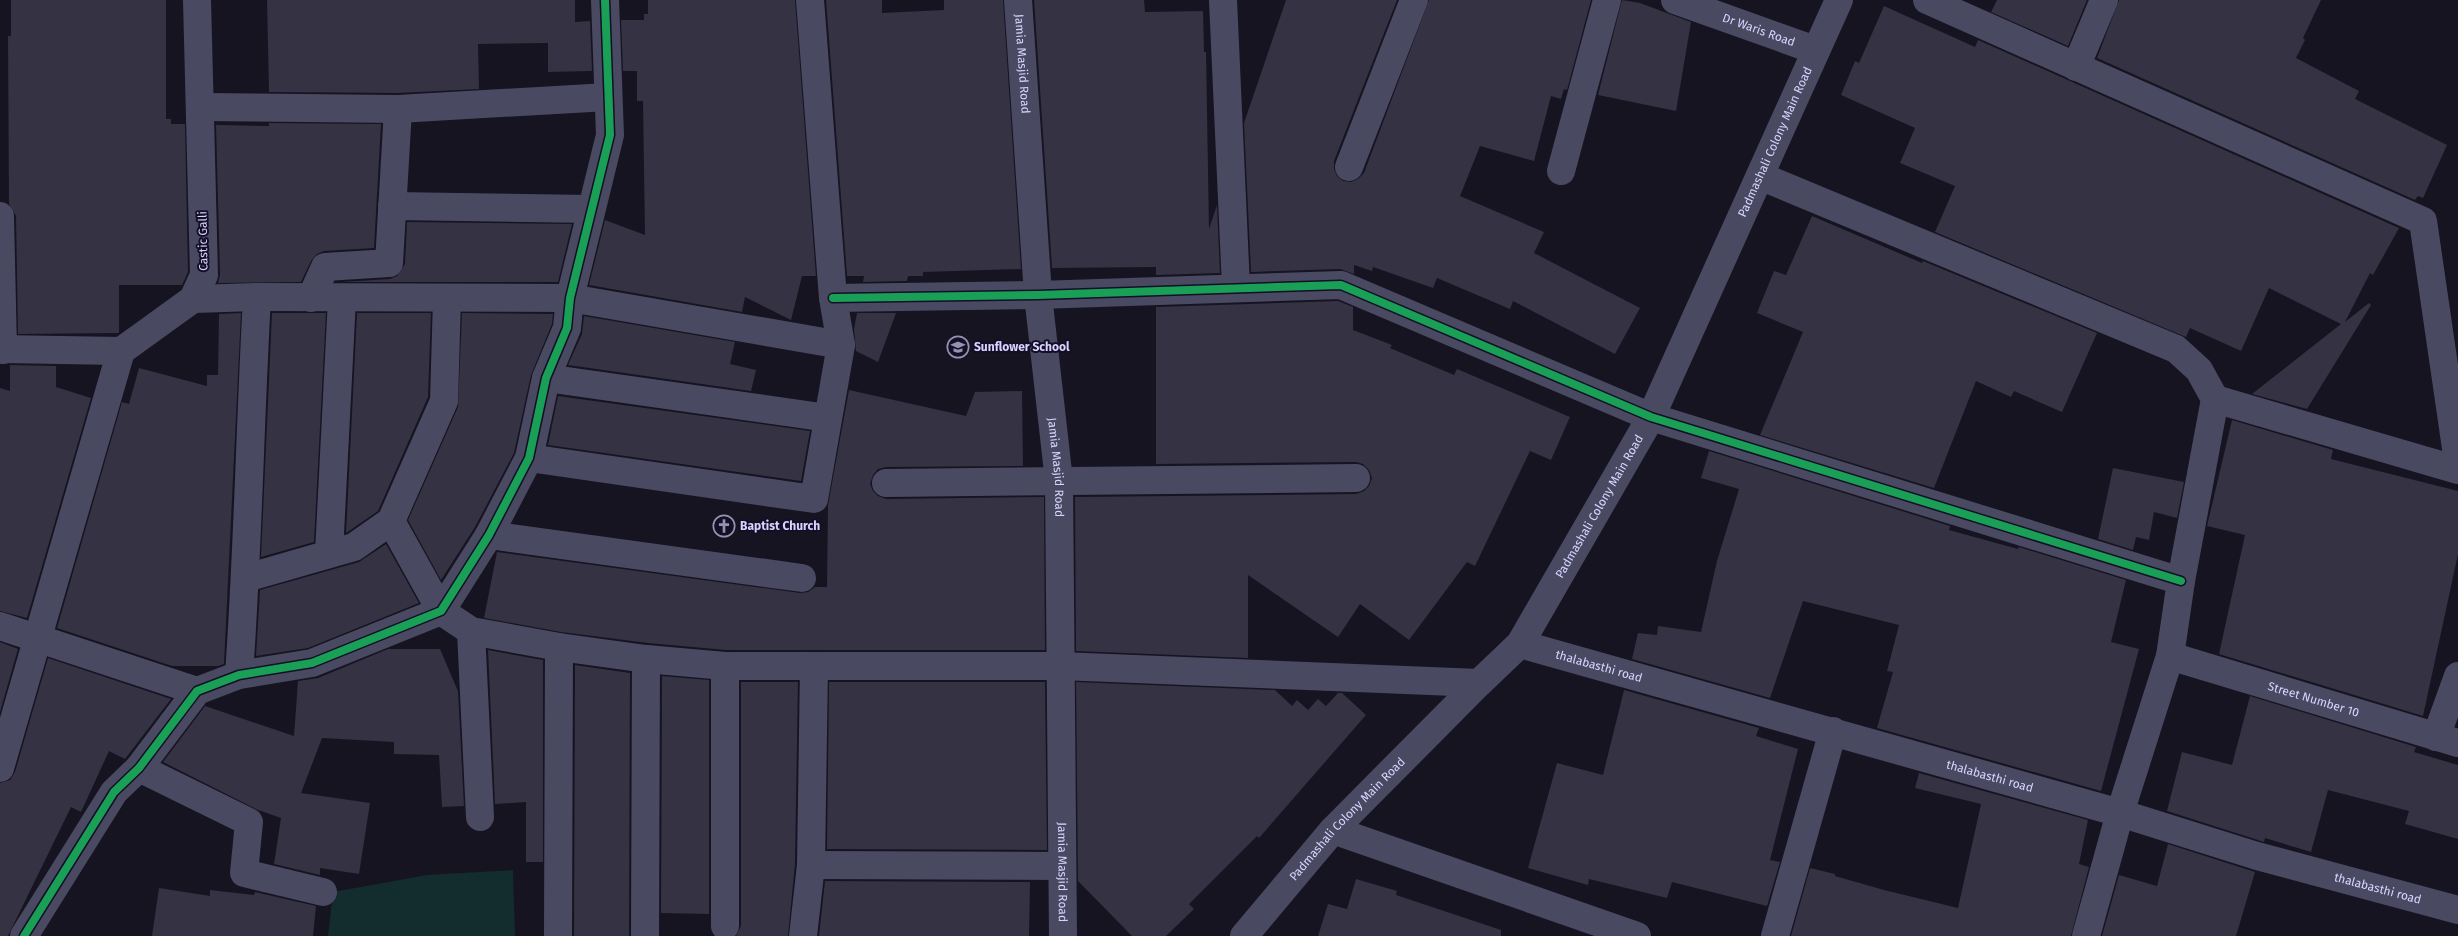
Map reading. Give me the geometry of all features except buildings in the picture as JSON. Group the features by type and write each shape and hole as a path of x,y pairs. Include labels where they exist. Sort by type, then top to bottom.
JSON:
{"street":[{"name":"Castic Galli","path":"194,299 204,275 197,0"},
{"path":"24,936 114,792 139,768 196,691 239,675 312,662 441,611 489,535 529,458 546,378 567,328 570,298 590,209 595,198 610,135 605,0"},
{"path":"529,458 814,499 840,346 833,298 810,0"},
{"name":"Jamia Masjid Road","path":"1018,0 1038,295 1059,481 1063,936"},
{"path":"1223,0 1236,287"},
{"path":"1348,167 1414,0"},
{"path":"1560,171 1607,0"},
{"name":"Dr Waris Road","path":"1675,0 1814,50"},
{"name":"Padmashali Colony Main Road","path":"1244,936 1333,830 1478,683 1520,644 1651,417 1760,176 1814,50 1839,0"},
{"path":"1927,0 2423,221 2458,462"},
{"path":"2076,67 2104,0"},
{"path":"200,108 398,109 608,97"},
{"path":"311,298 325,267 389,262 398,109"},
{"path":"1760,176 2176,349 2199,370 2215,399 2181,581 2170,656 2120,812 2086,936"},
{"path":"392,206 590,209"},
{"path":"0,216 1,350 121,351 194,299 257,297 342,299 570,298 840,346"},
{"path":"833,298 1038,295 1341,285 1651,417 2181,581"},
{"path":"239,675 246,578 249,438 257,297"},
{"path":"329,553 342,299"},
{"path":"246,578 354,547 391,521 444,400 448,299"},
{"path":"0,768 121,351"},
{"path":"546,378 828,418"},
{"path":"2215,399 2458,470"},
{"path":"886,483 1356,478"},
{"path":"391,521 441,611 471,631 559,647 646,659 724,666 1060,666 1478,683"},
{"path":"489,535 802,578"},
{"path":"0,626 196,691"},
{"path":"471,631 480,817"},
{"name":"thalabasthi road","path":"1520,644 2120,812 2258,856 2458,910"},
{"path":"558,936 559,647"},
{"name":"Street Number 10","path":"2170,656 2447,740"},
{"path":"645,936 646,659"},
{"path":"724,666 724,926"},
{"path":"803,936 811,865 814,667"},
{"path":"2447,740 2458,676"},
{"path":"1775,936 1833,731"},
{"path":"139,768 249,822 244,873 323,892"},
{"path":"1333,830 1637,936"},
{"path":"811,865 1062,866"}],"green space":[{"path":"513,870 515,936 328,936 333,892 427,875"}],"cycle path":[{"path":"24,936 114,792 139,768 197,691 239,675 312,663 441,611 489,535 529,458 546,378 567,328 570,298 610,135 605,0"},
{"path":"833,298 1038,295 1341,285 1651,417 2181,581"}],"place":[{"name":"Sunflower School","path":"958,347"},
{"name":"Baptist Church","path":"724,526"}]}
